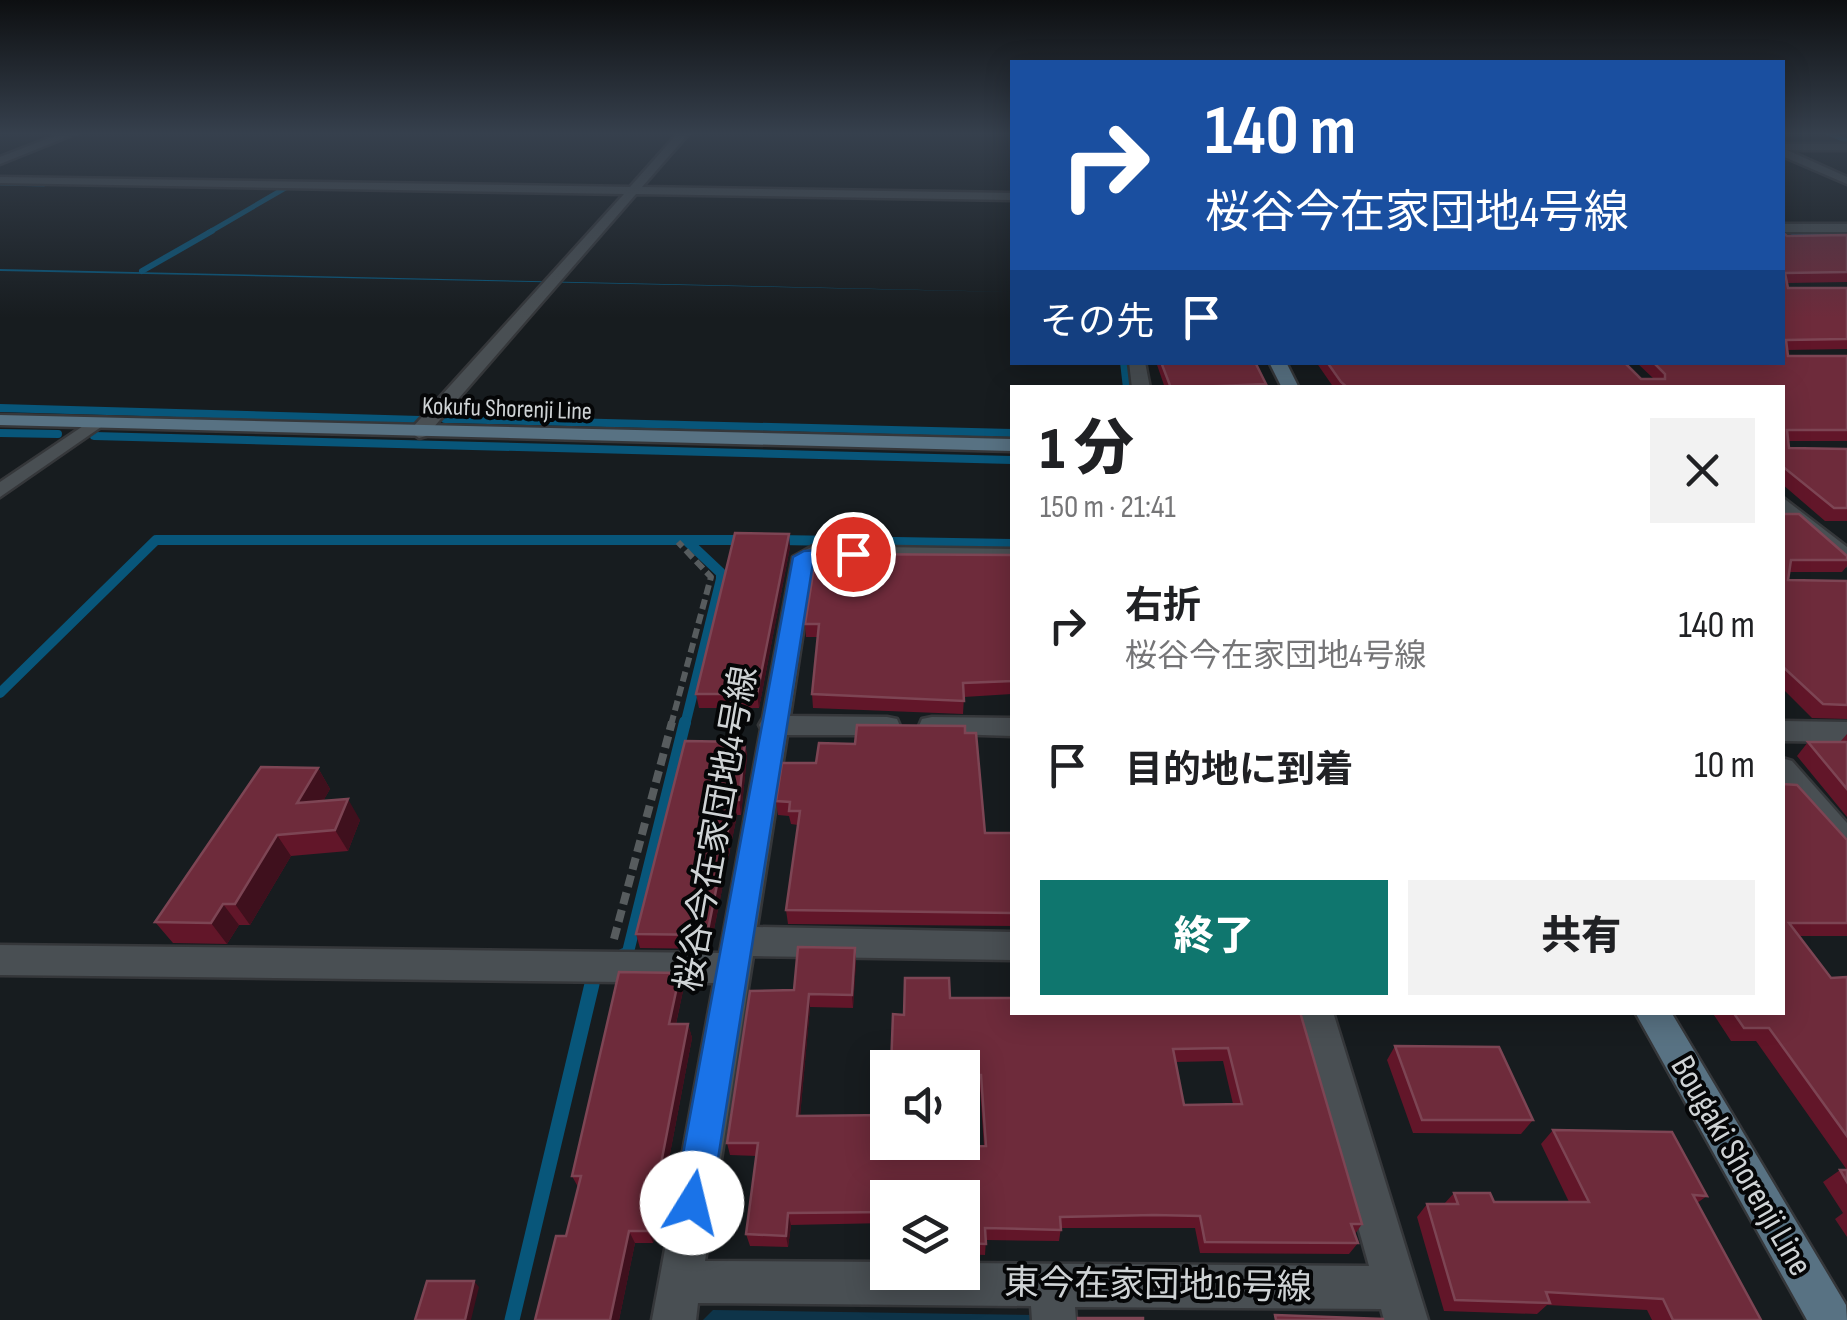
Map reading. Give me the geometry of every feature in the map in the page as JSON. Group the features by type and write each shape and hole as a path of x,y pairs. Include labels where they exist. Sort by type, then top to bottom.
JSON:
{"main road":[{"name":"Kokufu Shorenji Line","path":"0,420 1010,445"},
{"name":"Bougaki Shorenji Line","path":"1654,1015 1831,1320"}],"street":[{"path":"419,432 630,195"},
{"path":"860,195 1010,197"},
{"path":"1785,228 1847,228"},
{"path":"1785,238 1842,240"},
{"path":"0,491 95,423"},
{"path":"1785,505 1847,558"},
{"name":"桜谷今在家団地4号線","path":"677,1301 772,725 804,557 813,553 1010,556"},
{"path":"772,725 1010,727"},
{"path":"1785,732 1847,732"},
{"path":"1785,771 1847,843"},
{"path":"0,960 605,969 733,955 1010,946"},
{"path":"1315,1015 1401,1304"},
{"name":"東今在家団地16号線","path":"677,1301 1401,1304"}],"path":[{"path":"605,969 711,577 678,542"}],"shaded area":[{"path":"0,269 1010,292 0,271"},
{"path":"713,1310 1037,1315 1037,1320 703,1320"}],"building":[{"path":"1785,234 1847,235 1847,272 1785,273"},
{"path":"1785,273 1788,288 1847,288 1847,339 1786,340 1788,356 1847,356 1847,430 1787,430 1789,448 1847,449 1847,508 1834,508 1785,468 1785,385 1344,385 1329,365 1627,365 1641,379 1665,379 1656,365 1785,365"},
{"path":"1162,365 1256,365 1266,384 1242,385 1170,385"},
{"path":"1785,514 1799,514 1847,556 1847,560 1791,560 1788,580 1847,581 1847,705 1823,704 1785,669"},
{"path":"735,533 789,534 757,694 696,694"},
{"path":"816,554 1010,555 1010,681 963,683 964,701 812,694 819,624 805,624"},
{"path":"857,725 965,726 965,733 976,733 985,833 1010,833 1010,913 786,910 800,811 789,811 790,802 776,801 782,763 816,763 819,743 855,744"},
{"path":"685,741 745,742 739,800 734,800 707,935 636,934"},
{"path":"1808,742 1847,742 1847,789"},
{"path":"261,767 318,768 297,803 348,799 335,830 277,835 235,904 223,904 211,923 155,922"},
{"path":"1785,784 1797,785 1847,840 1847,923 1789,923 1831,978 1847,977 1847,1136 1769,1028 1744,1028 1735,1015 1785,1015"},
{"path":"798,947 855,948 852,995 809,994 797,1116 870,1115 870,1160 980,1160 980,1146 986,1146 980,1050 892,1050 893,1014 904,1015 905,978 949,978 950,998 1010,998 1010,1015 1301,1015 1362,1224 1351,1224 1358,1243 1205,1242 1200,1216 1060,1217 1061,1230 985,1228 986,1244 980,1244 980,1180 870,1180 870,1212 788,1213 786,1236 746,1234 758,1143 727,1143 750,991 794,990","holes":["1228,1048 1242,1104 1184,1105 1173,1049"]},
{"path":"619,972 680,973 669,1024 688,1024 648,1231 629,1231 610,1320 535,1320 556,1236 566,1236 581,1176 572,1176"},
{"path":"1395,1046 1499,1047 1533,1120 1422,1120"},
{"path":"1553,1130 1672,1132 1707,1196 1693,1195 1761,1320 1673,1320 1663,1299 1546,1292 1550,1303 1455,1300 1427,1204 1458,1204 1454,1193 1490,1193 1494,1202 1589,1202"},
{"path":"427,1281 474,1281 465,1320 415,1320"},
{"path":"1275,1315 1383,1319 1383,1320 1276,1320"},
{"path":"1143,1318 1143,1320 1078,1320"}],"waterway":[{"path":"208,233 274,195"},
{"path":"142,271 212,231"},
{"path":"1793,232 1847,232"},
{"path":"1124,365 1127,385"},
{"path":"0,408 420,420"},
{"path":"445,419 1010,433"},
{"path":"0,433 58,434"},
{"path":"94,436 1010,460"},
{"path":"0,693 156,540 747,540"},
{"path":"779,540 1010,544"},
{"path":"685,725 721,579 721,573 687,541"},
{"path":"618,957 628,952 685,722"},
{"path":"591,987 593,979"},
{"path":"512,1320 592,984"}],"route":[{"path":"692,1203 804,557 813,553 853,554"}]}
